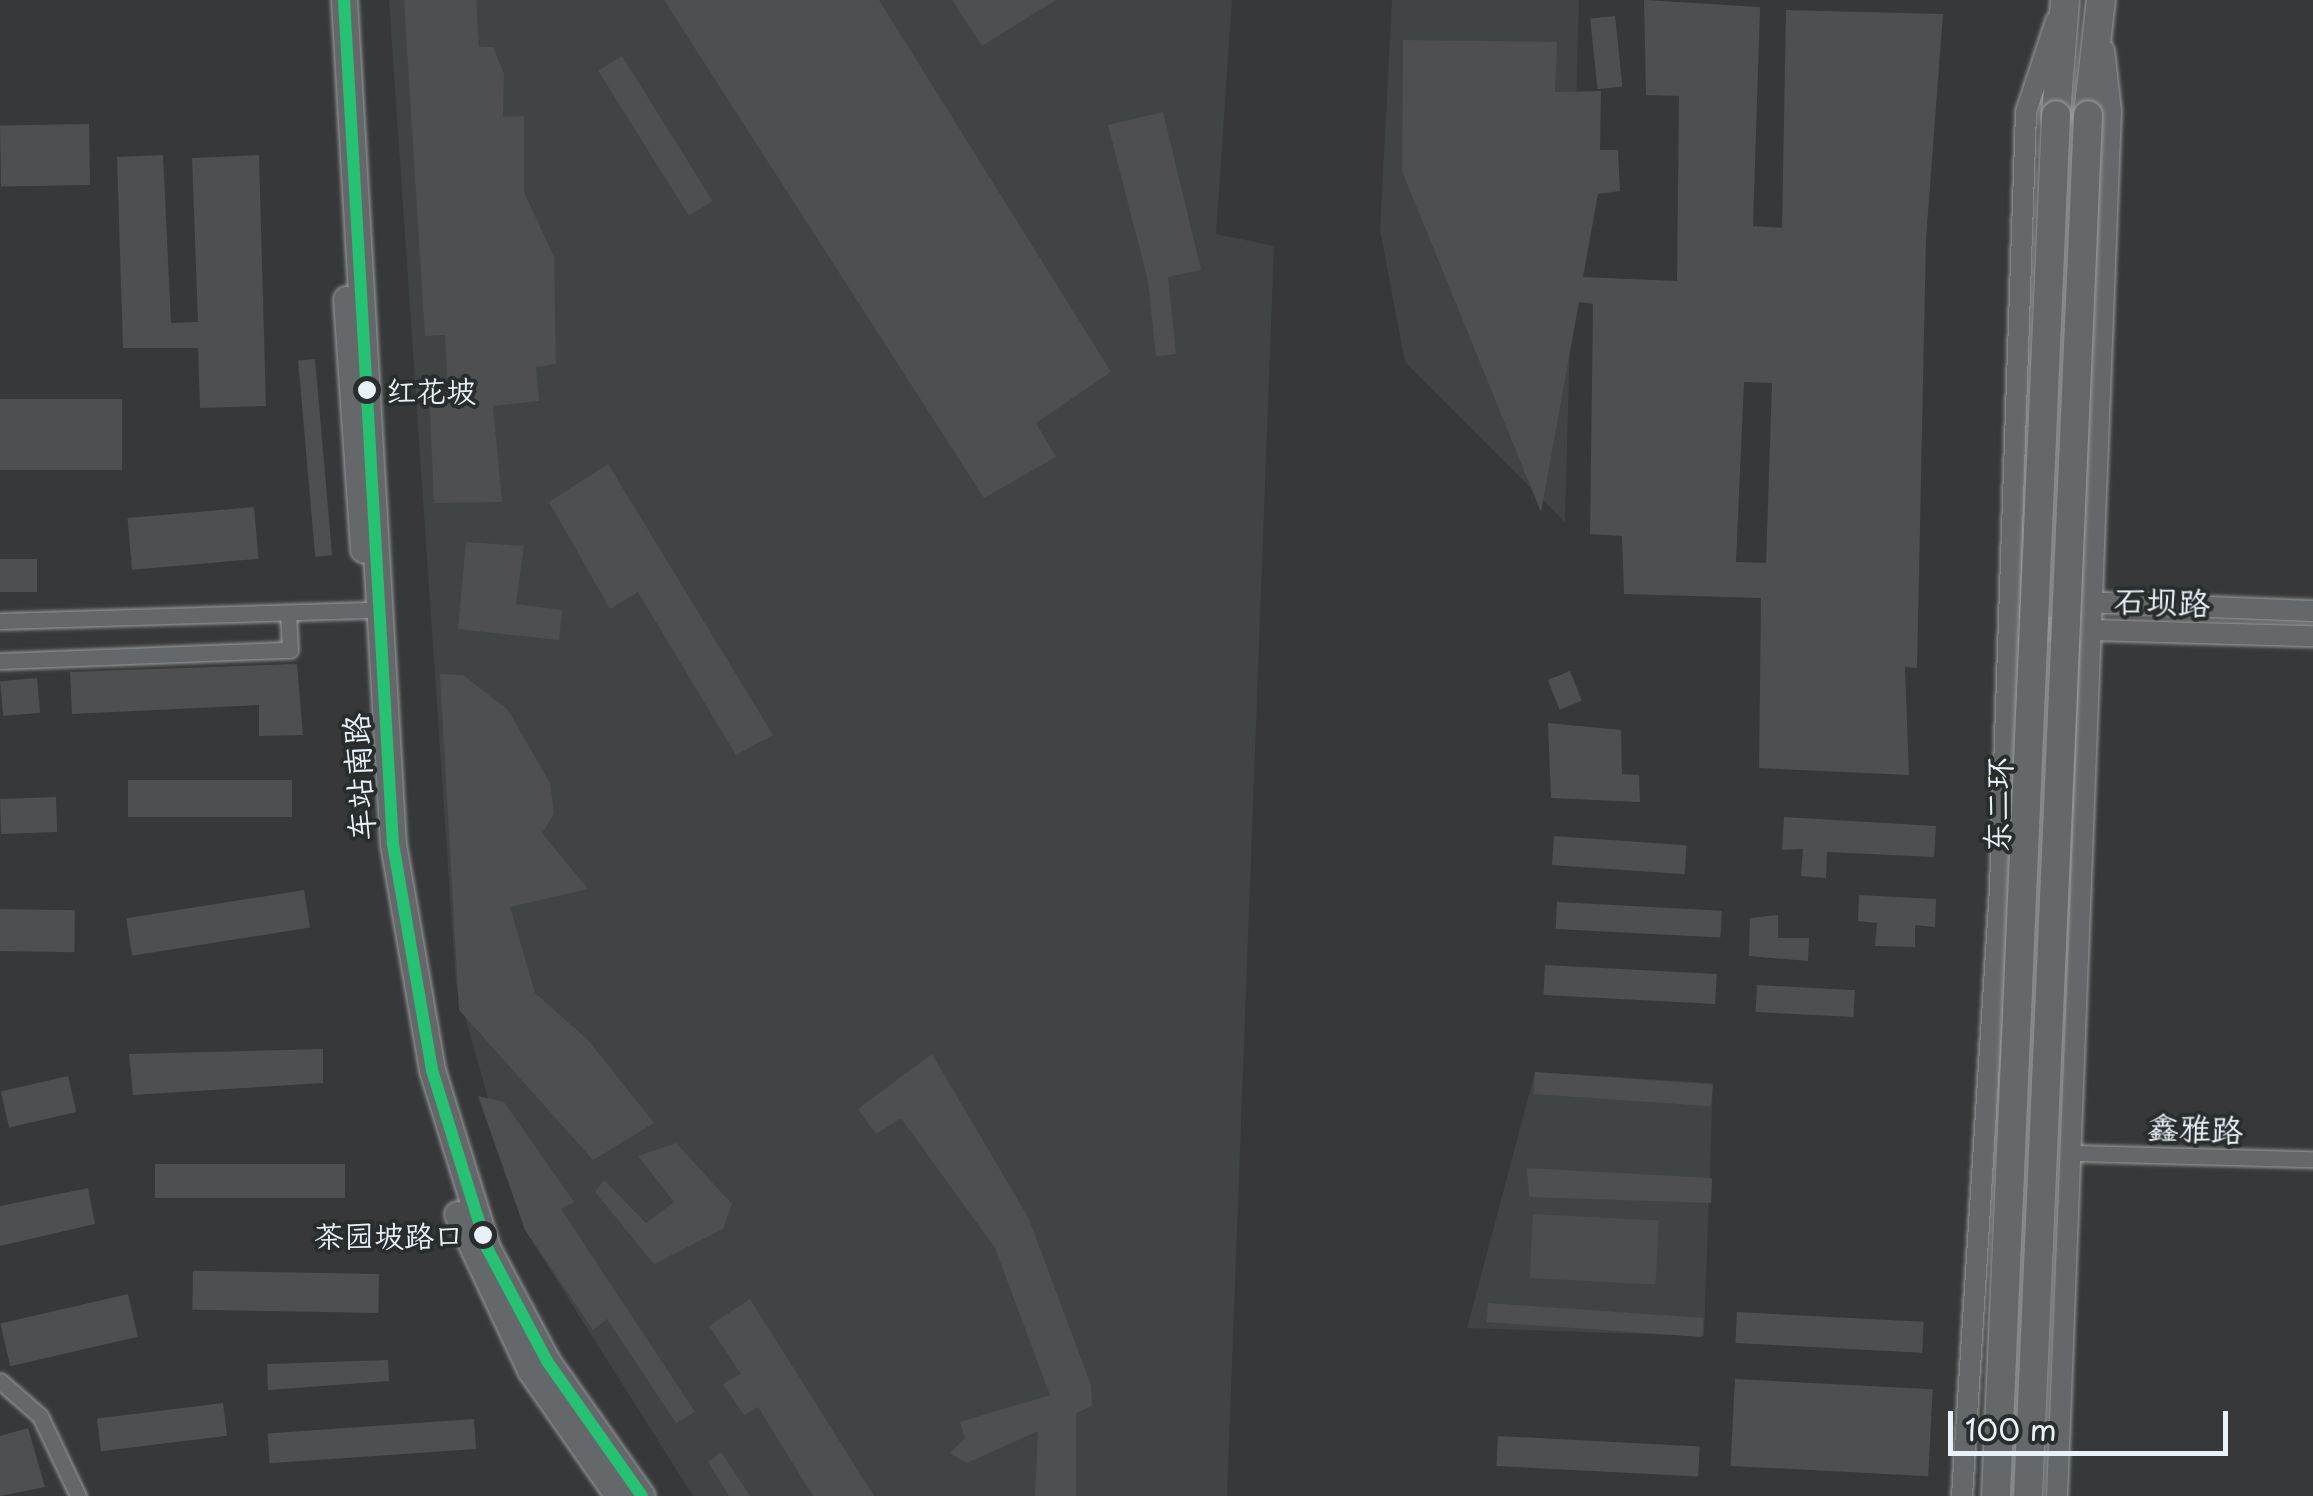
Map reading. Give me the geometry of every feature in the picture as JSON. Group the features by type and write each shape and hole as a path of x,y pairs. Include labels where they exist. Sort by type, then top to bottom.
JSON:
{"highway":[{"name":"东二环","path":"1996,1496 2064,0"},
{"name":"东二环","path":"2028,1496 2088,115 2100,8"}],"main road":[{"name":"车站南路","path":"328,0 385,905 422,1095 489,1292 530,1370 618,1496"},
{"name":"车站南路","path":"344,0 393,844 428,1052 487,1248 547,1361 642,1496"}],"street":[{"path":"1962,1496 2009,628 2026,112 2064,0"},
{"path":"2057,1496 2076,1152 2111,111 2100,8"},
{"name":"石坝路","path":"2010,598 2313,611"},
{"path":"0,621 367,610"},
{"path":"0,661 290,650 288,613"},
{"name":"石坝路","path":"2009,628 2313,636"},
{"name":"鑫雅路","path":"2076,1152 2313,1159"},
{"path":"0,1381 40,1416 78,1496"}],"shaded area":[{"path":"389,0 1232,0 1216,234 1274,246 1227,1496 693,1496 525,1230 456,984"},
{"path":"1392,0 1579,0 1565,522 1405,362 1380,230"},
{"path":"1535,1072 1713,1083 1704,1336 1467,1328"},
{"path":"1533,1214 1659,1221 1655,1285 1530,1278"}],"building":[{"path":"404,0 476,0 479,47 493,47 504,74 503,117 524,116 524,192 554,257 556,364 536,367 539,401 493,406 502,502 434,503 429,387 448,384 445,335 425,336"},
{"path":"664,0 879,0 1111,372 1036,423 1056,457 984,498"},
{"path":"952,0 1056,0 982,46"},
{"path":"1644,0 1760,7 1753,226 1782,228 1786,10 1943,14 1926,239 1917,668 1905,667 1909,775 1759,768 1761,598 1624,594 1622,536 1590,534 1593,304 1579,302 1541,512 1402,171 1403,40 1557,42 1555,92 1601,91 1600,150 1618,150 1620,191 1598,194 1583,277 1677,281 1679,96 1646,95","holes":["1744,382 1772,383 1766,563 1736,562"]},
{"path":"1615,16 1622,87 1598,89 1590,19"},
{"path":"622,56 713,201 689,216 598,71"},
{"path":"1163,112 1201,270 1168,277 1176,354 1156,356 1148,281 1108,125"},
{"path":"89,124 90,185 1,187 0,126"},
{"path":"163,155 171,323 198,322 192,158 259,155 266,406 200,408 198,348 123,348 117,157"},
{"path":"315,359 332,555 315,557 298,360"},
{"path":"0,399 122,399 122,470 0,470"},
{"path":"608,464 773,735 736,755 638,592 610,609 549,502"},
{"path":"254,507 259,559 132,570 127,518"},
{"path":"466,542 524,546 516,604 562,610 559,640 458,629"},
{"path":"0,559 37,559 37,592 0,592"},
{"path":"297,664 303,735 259,736 259,705 72,714 70,672"},
{"path":"1570,671 1582,701 1560,710 1548,680"},
{"path":"440,674 463,675 508,710 550,783 554,814 542,833 588,889 510,907 535,993 588,1040 654,1123 593,1160 459,1010"},
{"path":"37,678 40,713 3,716 0,681"},
{"path":"1548,723 1621,730 1622,774 1639,775 1640,802 1551,798"},
{"path":"128,780 292,780 292,817 128,817"},
{"path":"56,797 57,832 1,834 0,799"},
{"path":"1784,817 1936,826 1934,857 1827,852 1826,878 1801,876 1803,849 1782,850"},
{"path":"1554,836 1687,845 1685,874 1552,865"},
{"path":"304,890 310,928 132,956 126,918"},
{"path":"1859,895 1936,899 1935,927 1915,925 1915,947 1875,946 1877,923 1858,921"},
{"path":"1557,902 1722,911 1720,938 1556,929"},
{"path":"0,909 75,910 74,952 0,951"},
{"path":"1778,915 1778,938 1809,938 1808,961 1749,956 1750,918"},
{"path":"1545,965 1717,974 1715,1004 1543,995"},
{"path":"1757,985 1855,990 1853,1017 1756,1012"},
{"path":"323,1049 323,1083 133,1095 129,1054"},
{"path":"932,1054 1029,1219 1091,1385 1092,1406 1076,1413 1076,1496 1035,1496 1038,1431 967,1463 950,1453 965,1438 960,1422 1050,1395 995,1248 901,1118 876,1134 858,1109"},
{"path":"1535,1072 1713,1084 1711,1106 1533,1094"},
{"path":"68,1076 76,1112 9,1128 1,1092"},
{"path":"478,1096 504,1102 574,1202 561,1209 695,1412 676,1423 607,1319 593,1330 525,1230"},
{"path":"676,1143 732,1204 723,1229 654,1264 595,1192 604,1180 646,1223 674,1202 638,1156"},
{"path":"155,1164 345,1164 345,1198 155,1198"},
{"path":"1527,1168 1712,1178 1711,1203 1529,1197"},
{"path":"88,1188 95,1224 0,1246 0,1206"},
{"path":"193,1271 379,1274 378,1313 192,1310"},
{"path":"128,1294 138,1337 10,1366 0,1323"},
{"path":"750,1299 874,1496 813,1496 758,1407 744,1415 723,1384 741,1374 709,1326"},
{"path":"1488,1303 1703,1318 1702,1337 1487,1322"},
{"path":"1737,1312 1924,1322 1922,1353 1735,1343"},
{"path":"388,1360 389,1381 268,1390 267,1364"},
{"path":"1735,1379 1933,1389 1928,1476 1730,1466"},
{"path":"223,1403 227,1436 101,1451 97,1418"},
{"path":"474,1419 476,1449 270,1463 268,1433"},
{"path":"28,1428 45,1487 0,1496 0,1436"},
{"path":"1498,1436 1700,1447 1698,1477 1496,1466"},
{"path":"721,1452 750,1496 729,1496 708,1462"}],"transit line":[{"path":"344,0 393,844 432,1070 487,1248 547,1361 642,1496"}],"place":[{"name":"红花坡","path":"367,390"},
{"name":"茶园坡路口","path":"483,1235"}]}
